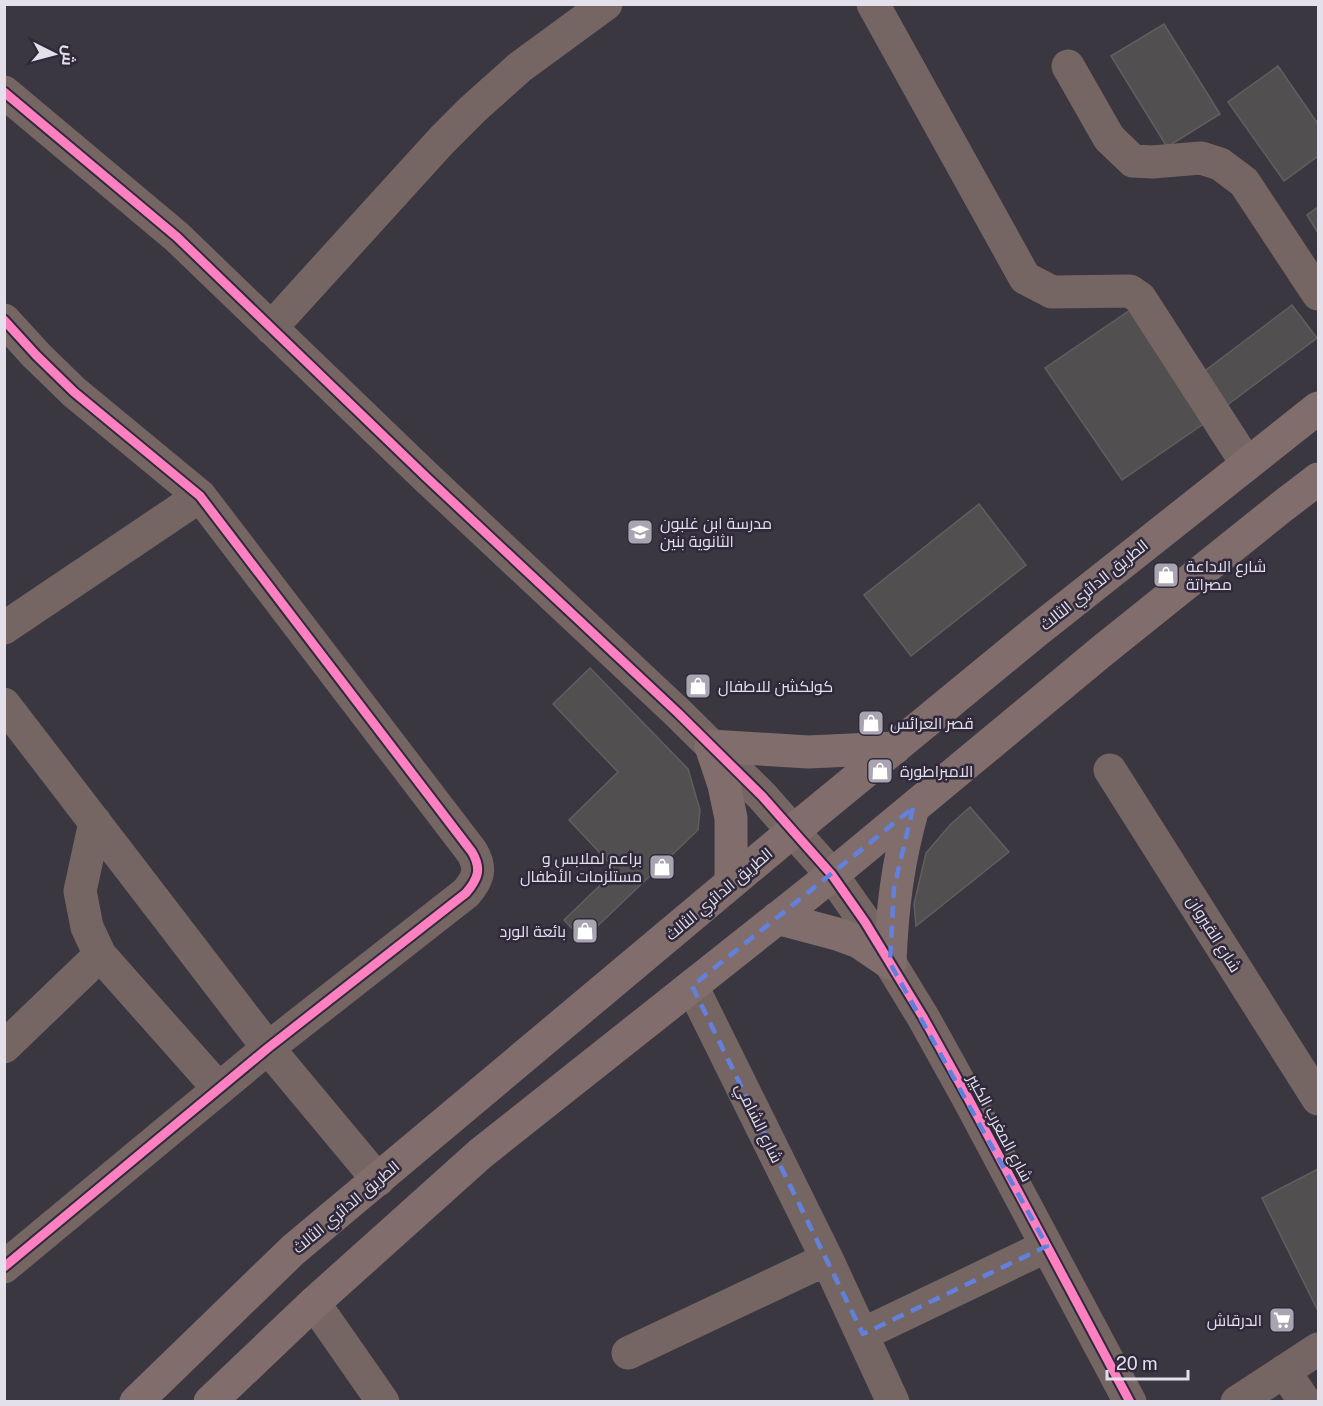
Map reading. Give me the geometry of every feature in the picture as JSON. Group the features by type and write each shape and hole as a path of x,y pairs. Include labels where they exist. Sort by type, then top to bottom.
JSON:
{"main road":[{"name":"الطريق الدائري الثالث","path":"136,1401 293,1250 793,831 1106,575 1318,408"},
{"path":"210,1401 480,1154 832,876 1102,651 1318,480"},
{"path":"731,883 732,818 711,746 808,752 895,748"},
{"path":"890,963 894,888 901,850 913,808"},
{"path":"777,918 837,933 859,942 890,963"}],"street":[{"path":"271,328 473,109 520,67 606,4"},
{"path":"873,4 1025,278 1052,292 1130,291 1140,298 1247,464"},
{"path":"1068,66 1109,138 1133,160 1152,162 1201,158 1220,164 1244,182 1318,294"},
{"name":"شارع المغرب الكبير","path":"4,92 177,237 711,746 762,796 832,876 865,922 968,1098 1130,1401"},
{"path":"4,320 74,392 200,496 472,852 479,872 475,882 466,893 268,1048 4,1267"},
{"path":"4,628 200,496"},
{"path":"4,704 268,1048 378,1180"},
{"name":"شارع القيروان","path":"1110,770 1318,1099"},
{"path":"95,822 80,891 87,927 100,955 219,1089"},
{"path":"4,1047 100,955"},
{"name":"شارع الشامي","path":"692,986 827,1259 893,1401"},
{"path":"863,1334 1047,1246"},
{"path":"628,1353 827,1259"},
{"path":"314,1304 383,1401"},
{"path":"1237,1401 1318,1349"},
{"path":"1284,1371 1305,1401"}],"highlighted area":[{"path":"913,808 894,888 890,963 1047,1246 863,1334 692,986"}],"building":[{"path":"1164,24 1220,114 1167,147 1111,56"},
{"path":"1278,66 1318,124 1318,156 1284,181 1228,102"},
{"path":"1318,207 1318,233 1307,215"},
{"path":"1139,304 1215,416 1122,480 1045,368"},
{"path":"1292,305 1317,338 1226,406 1202,373"},
{"path":"979,504 1026,565 911,656 864,595"},
{"path":"590,668 688,769 700,810 698,830 583,940 564,920 616,870 569,820 618,772 553,704"},
{"path":"970,807 1009,852 916,926 914,904 926,853 950,825"},
{"path":"1318,1169 1318,1309 1317,1309 1262,1198"}],"cycle path":[{"path":"4,92 177,237 425,476 678,713 762,796 832,875 865,922 923,1017 1130,1402"},
{"path":"4,320 74,392 200,496 472,852 478,869 476,878 466,893 268,1048 4,1267"}],"place":[{"name":"مدرسة ابن غلبون الثانوية بنين","path":"640,532"},
{"name":"شارع الاداعة مصراتة","path":"1166,575"},
{"name":"كولكشن للاطفال","path":"698,686"},
{"name":"قصر العرائس","path":"871,723"},
{"name":"الامبراطورة","path":"880,771"},
{"name":"براعم لملابس و مستلزمات الأطفال","path":"662,867"},
{"name":"بائعة الورد","path":"585,931"},
{"name":"الدرقاش","path":"1282,1320"}]}
